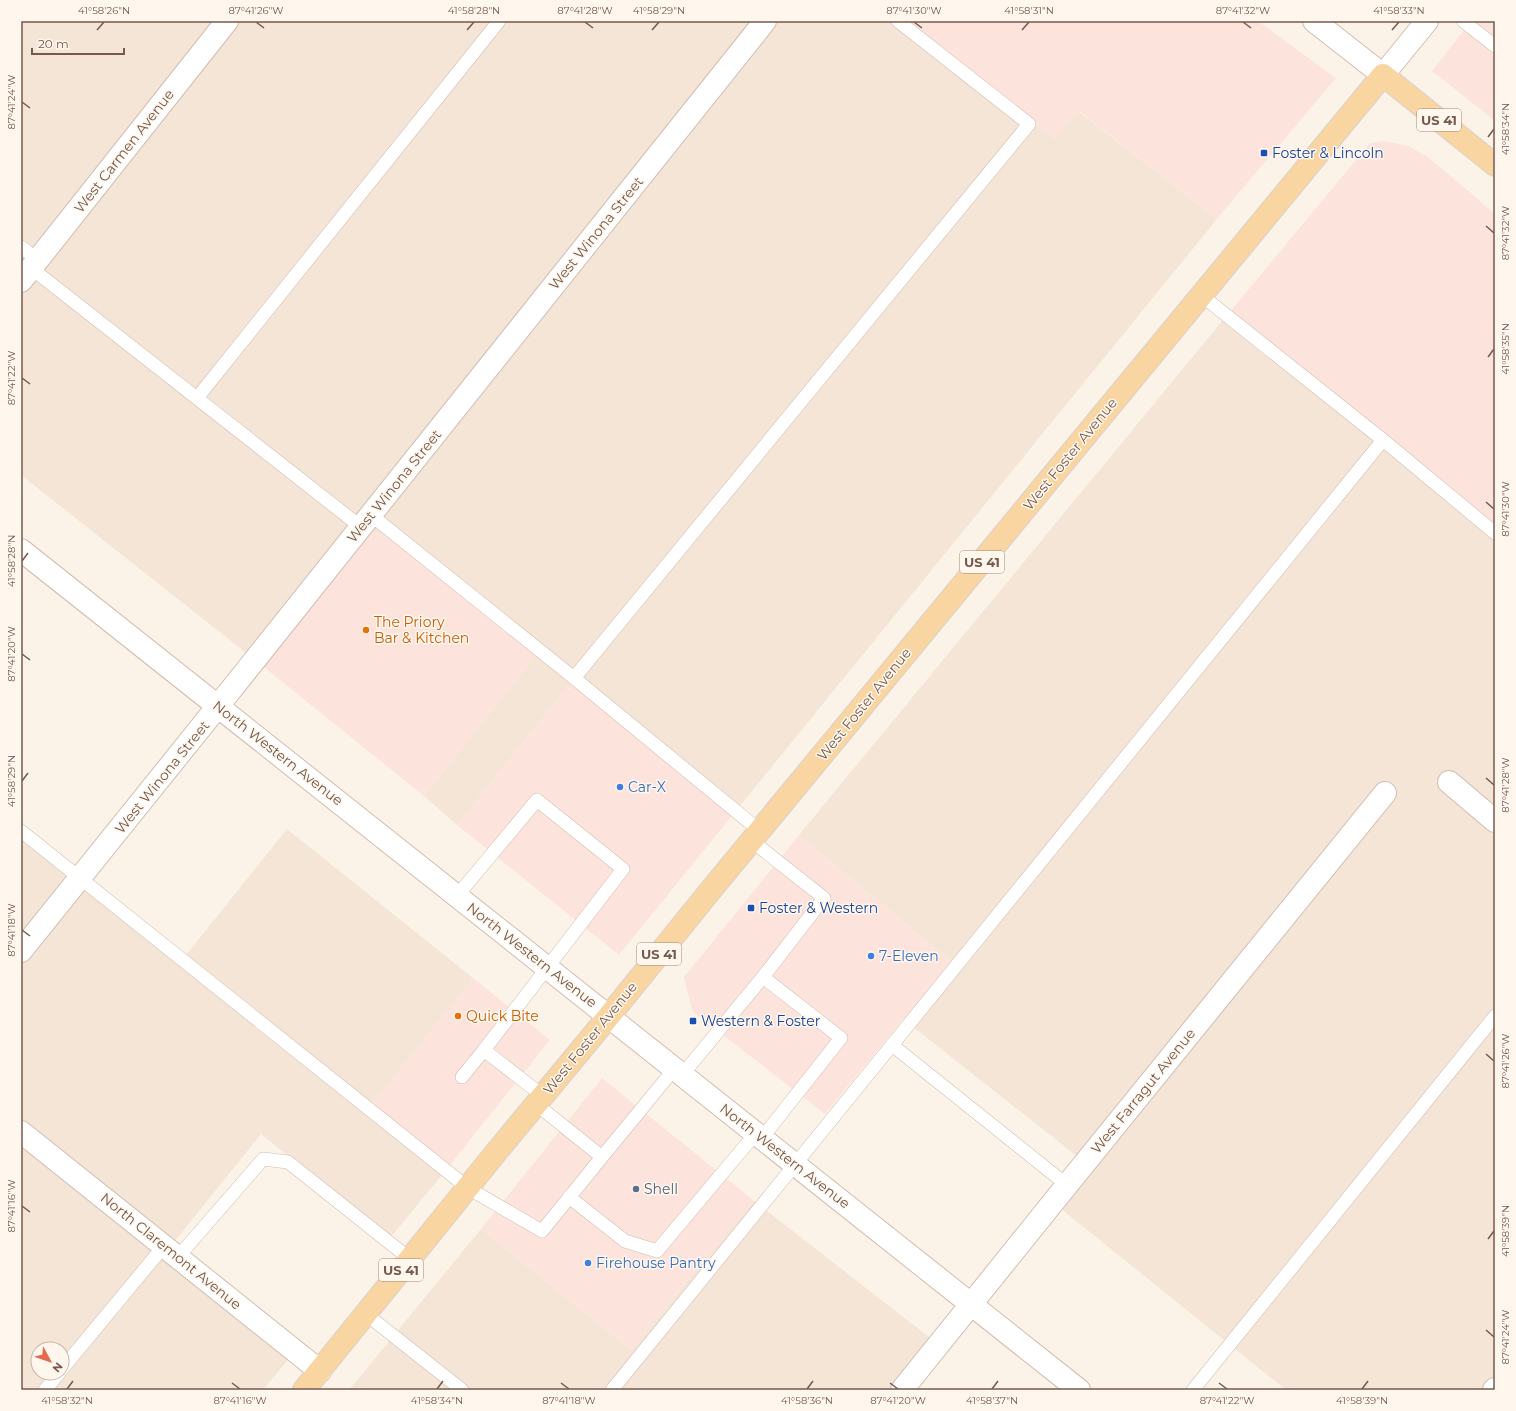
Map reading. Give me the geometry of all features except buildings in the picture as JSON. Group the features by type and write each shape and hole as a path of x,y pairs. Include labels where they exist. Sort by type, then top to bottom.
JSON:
{"main road":[{"name":"US 41","path":"1383,75 1495,165"},
{"name":"West Foster Avenue","path":"304,1390 756,836 1383,75"}],"street":[{"name":"West Carmen Avenue","path":"30,270 227,21"},
{"name":"West Winona Street","path":"21,951 766,21"},
{"path":"1314,21 1383,75"},
{"name":"West Foster Avenue","path":"1383,75 1427,21"},
{"name":"North Western Avenue","path":"21,550 1079,1390"},
{"path":"1449,782 1495,821"},
{"name":"West Farragut Avenue","path":"902,1390 1385,793"},
{"name":"North Claremont Avenue","path":"21,1132 320,1371"}],"lane":[{"path":"197,398 499,21"},
{"path":"574,678 1029,124 898,21"},
{"path":"1463,21 1495,46"},
{"path":"21,246 30,270 197,398 366,521 574,678 756,836 824,898 763,977 602,1157 542,1231 468,1188 21,831"},
{"path":"1201,295 1383,440 1495,533"},
{"path":"612,1390 1383,440"},
{"path":"457,896 537,800 623,869 462,1077"},
{"path":"569,1197 625,1241 657,1251 759,1136 841,1038 763,977"},
{"path":"1193,1390 1495,1016"},
{"path":"892,1046 1067,1185"},
{"path":"484,1050 602,1157"},
{"path":"70,1360 171,1252 263,1159 288,1162 410,1259"},
{"path":"366,1314 462,1390"},
{"path":"45,1390 52,1381"}],"shaded area":[{"path":"21,21 907,21 1055,139 1078,111 1217,219 735,812 572,681 457,825 424,796 538,653 260,664 21,475"},
{"path":"907,21 1258,21 1336,78 1217,219 1079,111 1055,139"},
{"path":"1471,21 1495,21 1495,121 1432,71"},
{"path":"1384,141 1408,146 1427,156 1495,214 1495,532 1223,320 1370,143"},
{"path":"1223,320 1495,532 1495,1390 1286,1390 1055,1204 1087,1164 903,1019 951,961 799,835"},
{"path":"370,529 395,539 538,653 424,796 260,664"},
{"path":"572,681 735,812 619,955 457,825"},
{"path":"287,829 473,978 365,1113 442,1175 390,1238 261,1134 166,1252 291,1356 263,1390 21,1390 21,840 178,965"},
{"path":"799,835 951,961 825,1114 692,1011 684,977"},
{"path":"473,978 550,1040 442,1175 365,1113"},
{"path":"602,1078 753,1200 631,1350 481,1229"},
{"path":"753,1200 943,1348 909,1390 349,1390 481,1229 631,1350"}],"place":[{"name":"Foster & Lincoln","path":"1264,153"},
{"name":"The Priory Bar & Kitchen","path":"366,630"},
{"name":"Car-X","path":"620,787"},
{"name":"Foster & Western","path":"751,908"},
{"name":"7-Eleven","path":"871,956"},
{"name":"Quick Bite","path":"458,1016"},
{"name":"Western & Foster","path":"693,1021"},
{"name":"Shell","path":"636,1189"},
{"name":"Firehouse Pantry","path":"588,1263"}]}
